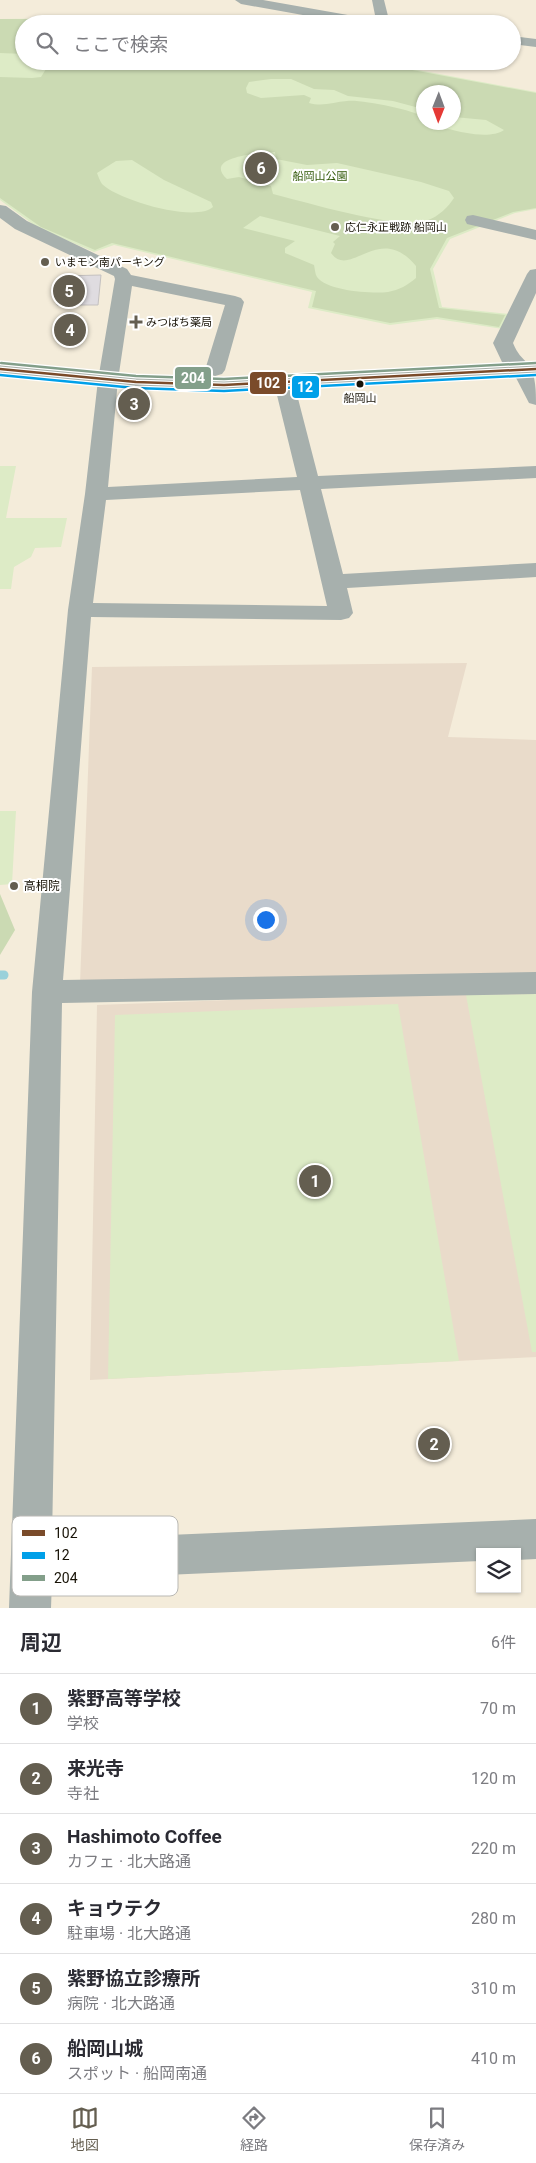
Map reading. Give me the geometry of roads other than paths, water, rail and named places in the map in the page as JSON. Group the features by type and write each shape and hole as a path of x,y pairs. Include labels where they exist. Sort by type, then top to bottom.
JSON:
{"main road":[{"path":"0,354 109,372 201,384 284,383 526,363"},
{"path":"0,369 109,372 526,363"}],"street":[{"path":"241,0 326,15"},
{"path":"378,0 381,15"},
{"path":"521,41 536,43"},
{"path":"0,210 21,225 121,273 124,278 109,372 96,494 80,610 47,992 32,1516"},
{"path":"473,220 536,235"},
{"path":"124,278 235,302 215,370"},
{"path":"534,283 503,343 526,363 536,399"},
{"path":"80,610 341,612 284,383"},
{"path":"96,494 536,472"},
{"path":"333,582 536,570"},
{"path":"47,992 536,983"},
{"path":"178,1555 536,1540"}],"place":[{"name":"船岡山城","path":"261,168"},
{"name":"応仁永正戦跡 船岡山","path":"335,227"},
{"name":"いまモン南パーキング","path":"45,262"},
{"name":"紫野協立診療所","path":"69,291"},
{"name":"みつばち薬局","path":"136,322"},
{"name":"キョウテク","path":"70,330"},
{"name":"船岡山","path":"360,384"},
{"name":"Hashimoto Coffee","path":"134,404"},
{"name":"高桐院","path":"14,886"},
{"name":"紫野高等学校","path":"315,1181"},
{"name":"来光寺","path":"434,1444"}],"park label":[{"name":"船岡山公園","path":"320,176"}]}
